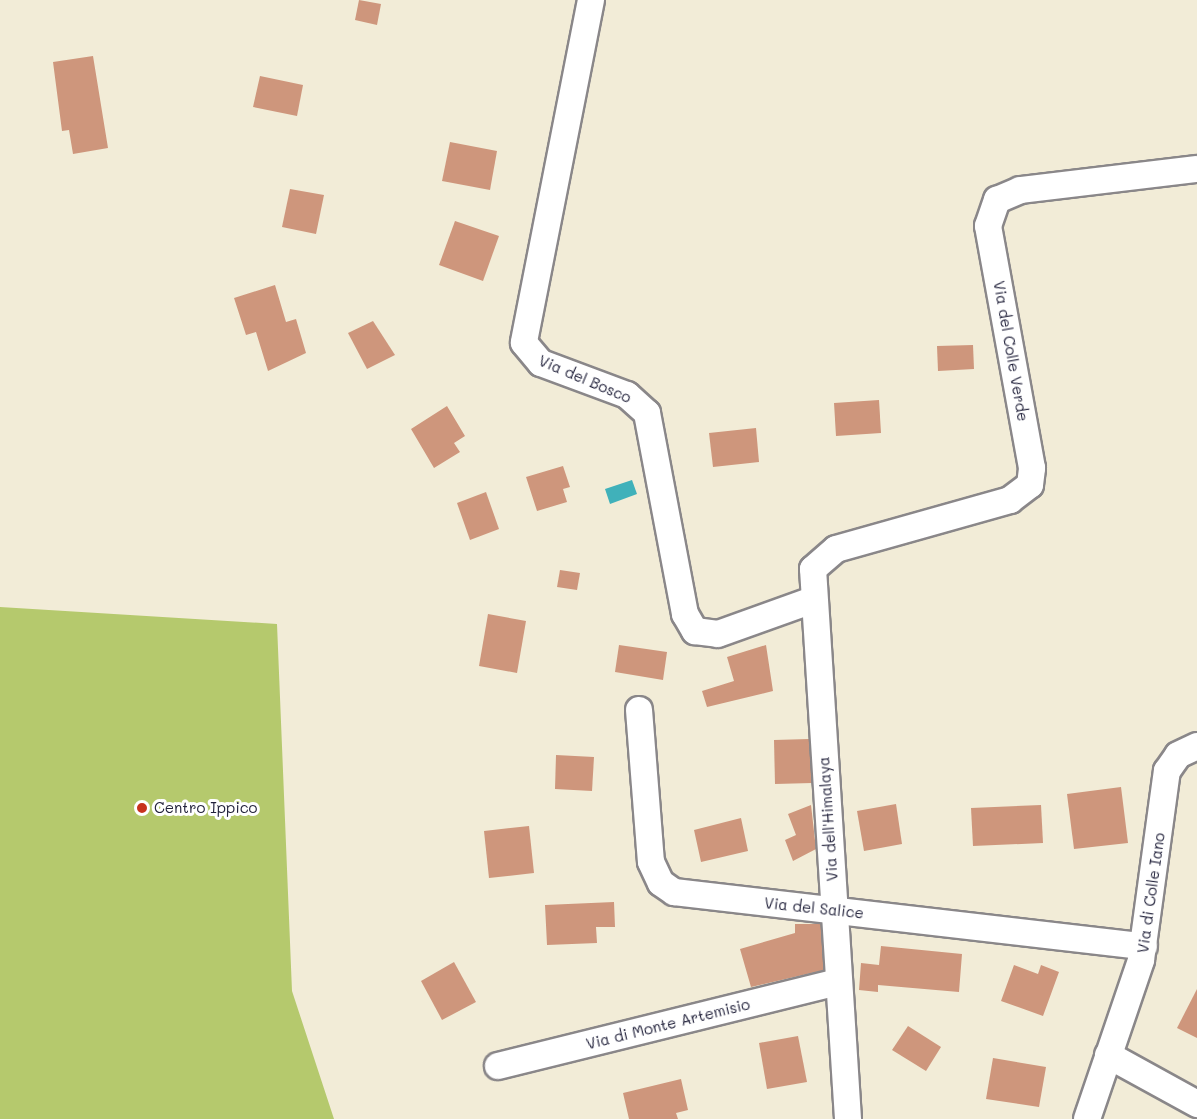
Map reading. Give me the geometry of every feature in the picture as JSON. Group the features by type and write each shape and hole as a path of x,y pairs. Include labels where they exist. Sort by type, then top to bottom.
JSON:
{"street":[{"name":"Via del Bosco","path":"591,0 524,343 541,363 627,394 647,412 685,615 695,631 718,634 813,600"},
{"name":"Via del Colle Verde","path":"821,558 843,547 1010,500 1029,485 1032,468 988,226 997,200 1020,190 1197,169"},
{"name":"Via dell'Himalaya","path":"821,558 812,573 813,600 848,1119"},
{"name":"Via del Salice","path":"639,710 650,856 662,883 680,894 1144,946"},
{"name":"Via di Colle Iano","path":"1087,1119 1144,946 1166,777 1178,755 1197,746"},
{"name":"Via di Monte Artemisio","path":"498,1066 838,982"},
{"path":"1108,1055 1197,1104"}],"green space":[{"name":"Centro Ippico","path":"0,607 277,624 292,991 334,1119 0,1119"}],"water":[{"path":"632,480 637,494 610,504 605,489"}],"building":[{"path":"359,0 381,4 377,25 355,20"},
{"path":"93,56 108,148 73,154 69,130 62,131 53,62"},
{"path":"260,76 303,85 297,116 253,107"},
{"path":"450,142 497,151 490,190 442,181"},
{"path":"290,189 324,195 316,234 282,227"},
{"path":"455,221 499,236 483,281 439,265"},
{"path":"275,285 286,322 296,319 306,353 268,371 256,332 246,335 234,298"},
{"path":"373,321 395,355 367,369 348,333"},
{"path":"973,345 974,369 938,371 937,346"},
{"path":"879,400 881,433 836,436 834,403"},
{"path":"447,406 465,436 454,443 460,452 434,468 411,429"},
{"path":"756,428 759,462 713,467 709,433"},
{"path":"563,466 570,487 563,489 567,502 537,511 526,477"},
{"path":"486,492 499,529 470,540 457,503"},
{"path":"560,570 580,573 577,590 557,587"},
{"path":"488,614 526,621 517,673 479,666"},
{"path":"619,645 667,652 663,680 615,672"},
{"path":"766,645 773,691 707,707 702,691 734,681 727,657"},
{"path":"809,739 812,783 775,784 774,740"},
{"path":"556,755 594,757 592,791 555,789"},
{"path":"1121,787 1128,843 1074,849 1067,794"},
{"path":"896,804 902,844 864,851 857,811"},
{"path":"811,805 816,849 793,861 785,840 796,835 788,814"},
{"path":"1041,805 1043,843 973,846 971,808"},
{"path":"741,818 748,851 701,862 694,830"},
{"path":"529,826 534,873 489,878 484,831"},
{"path":"614,902 615,927 596,927 597,943 547,945 545,905"},
{"path":"795,924 821,924 824,970 751,987 740,949 795,933"},
{"path":"881,946 962,954 959,992 878,985 878,992 859,990 861,963 879,965"},
{"path":"454,962 476,1002 442,1020 421,981"},
{"path":"1014,965 1038,974 1041,965 1059,972 1043,1016 1001,1001"},
{"path":"1197,989 1197,1038 1177,1028"},
{"path":"908,1026 941,1047 926,1071 892,1050"},
{"path":"798,1036 807,1082 767,1089 759,1043"},
{"path":"993,1058 1046,1067 1039,1107 986,1099"},
{"path":"681,1079 688,1110 676,1113 678,1119 629,1119 623,1093"}],"place":[{"name":"Centro Ippico","path":"142,808"}]}
